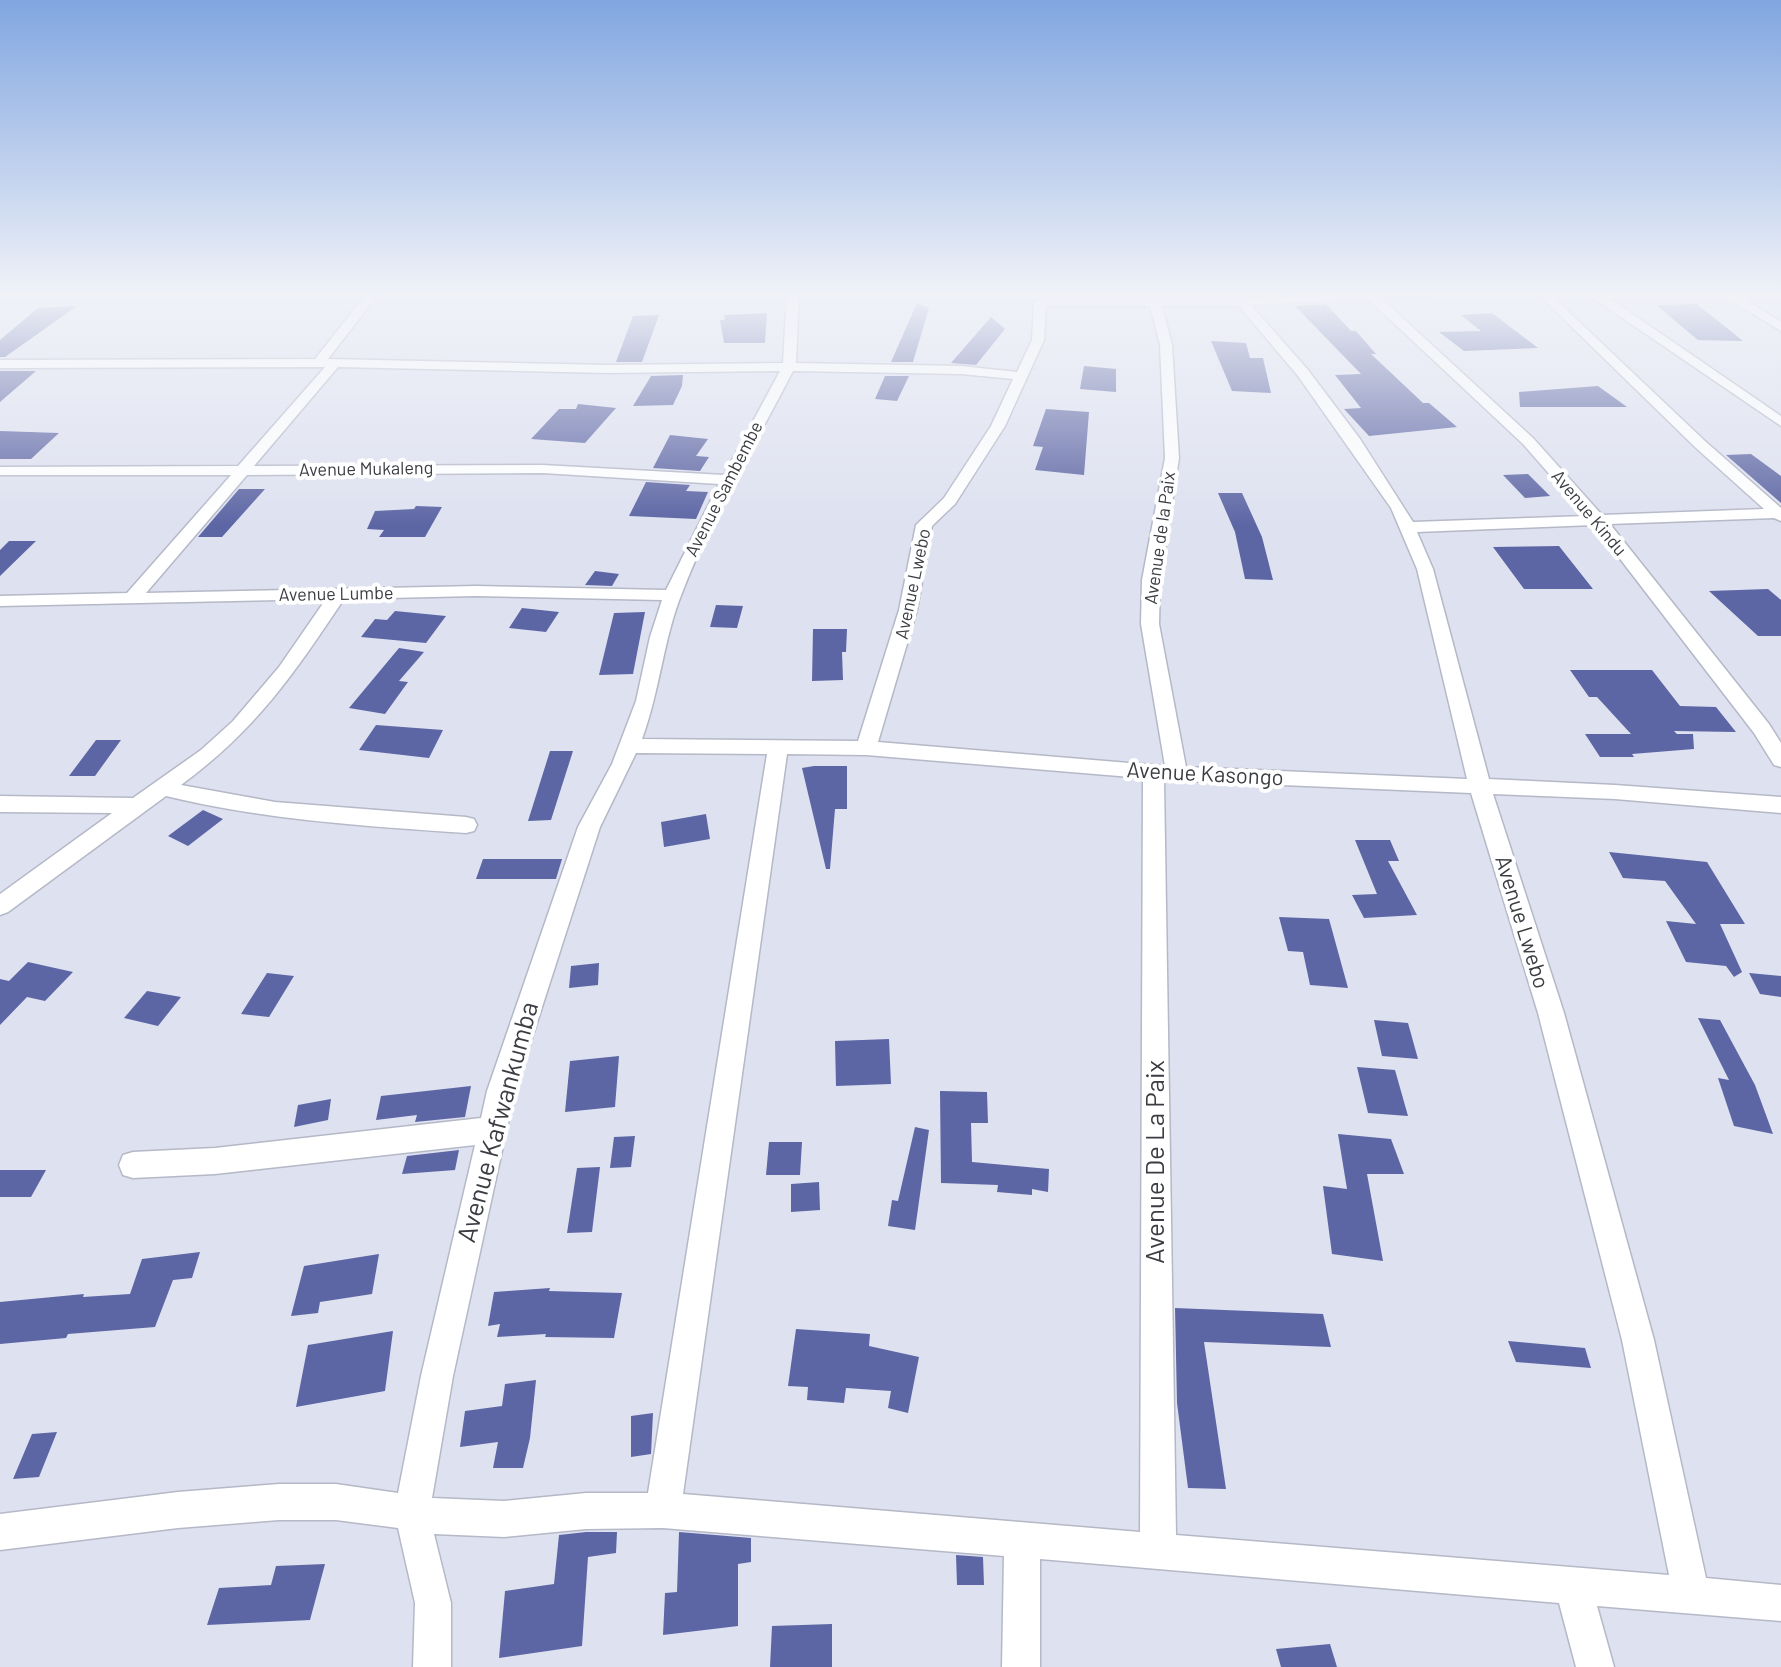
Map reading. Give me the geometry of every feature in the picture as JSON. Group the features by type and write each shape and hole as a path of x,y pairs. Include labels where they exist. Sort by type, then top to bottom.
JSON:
{"street":[{"path":"133,597 329,370"},
{"name":"Avenue Sambembe","path":"672,595 696,541 788,370"},
{"path":"945,370 1020,376"},
{"name":"Avenue Lwebo","path":"866,748 907,620 921,559 924,525 950,501 970,465 989,442 1023,370"},
{"name":"Avenue de la Paix","path":"1165,774 1150,624 1151,580 1172,458 1167,370"},
{"name":"Avenue Lwebo","path":"1300,370 1355,442 1410,527 1425,569 1480,787 1551,1013 1634,1325 1691,1594"},
{"name":"Avenue Kindu","path":"1451,370 1528,441 1598,520 1762,729 1781,760"},
{"path":"1621,370 1780,514"},
{"path":"1708,370 1781,422"},
{"name":"Avenue Mukaleng","path":"0,471 589,470 731,480"},
{"path":"1410,527 1780,514"},
{"name":"Avenue Lumbe","path":"0,601 476,591 672,595"},
{"path":"0,906 208,755 250,716 286,671 338,595"},
{"name":"Avenue Kafwankumba","path":"432,1667 433,1603 412,1514 437,1376 492,1130 531,996 589,827 630,746 646,701 659,637 672,595"},
{"name":"Avenue Kasongo","path":"630,746 866,748 1165,774 1615,792 1781,805"},
{"path":"663,1510 778,746"},
{"name":"Avenue De La Paix","path":"1158,1552 1165,774"},
{"path":"162,788 206,799 298,812 466,825"},
{"path":"0,804 136,806"},
{"path":"133,1165 215,1161 492,1130"},
{"path":"0,1532 178,1510 279,1502 336,1502 455,1519 663,1510 1781,1603"},
{"path":"1021,1667 1022,1538"},
{"path":"1573,1586 1595,1667"}],"building":[{"path":"1083,370 1116,370 1116,392 1080,389"},
{"path":"1223,370 1266,370 1271,393 1232,391"},
{"path":"1357,370 1388,370 1423,403 1429,403 1457,427 1369,436 1344,409 1361,408 1335,375 1361,374"},
{"path":"0,371 36,371 0,402"},
{"path":"683,375 682,386 673,405 633,406 651,376"},
{"path":"885,376 909,376 897,401 875,399"},
{"path":"1598,386 1627,407 1520,407 1519,392"},
{"path":"578,404 616,408 585,443 531,439 559,409 576,409"},
{"path":"1046,409 1089,412 1084,475 1035,470 1043,447 1033,446"},
{"path":"0,431 59,433 31,459 0,459"},
{"path":"670,435 708,439 696,456 709,457 700,471 653,468"},
{"path":"1751,454 1781,476 1781,503 1726,455"},
{"path":"1528,474 1550,496 1525,498 1503,475"},
{"path":"646,482 690,485 686,491 708,492 696,519 629,516"},
{"path":"239,489 265,489 222,537 198,537"},
{"path":"1218,493 1242,493 1262,537 1273,580 1245,579 1235,532"},
{"path":"416,506 442,507 425,537 379,537 384,530 367,529 375,511 414,509"},
{"path":"9,541 36,541 0,576 0,550"},
{"path":"1559,546 1593,589 1524,589 1493,547"},
{"path":"595,571 619,574 612,586 585,585"},
{"path":"1768,589 1781,600 1781,636 1758,636 1709,591"},
{"path":"716,605 743,606 737,628 710,627"},
{"path":"522,608 559,612 546,632 509,628"},
{"path":"395,611 446,616 426,643 361,637 375,619 387,620"},
{"path":"645,612 633,674 599,675 614,613"},
{"path":"813,629 847,629 846,652 842,652 843,680 812,681"},
{"path":"399,648 424,652 399,681 408,682 385,714 349,708"},
{"path":"1570,670 1652,670 1680,706 1716,707 1736,732 1674,731 1677,734 1693,734 1694,749 1632,754 1634,757 1600,757 1585,734 1631,734 1597,697 1589,697"},
{"path":"376,725 443,730 429,758 359,750"},
{"path":"96,740 121,740 95,776 69,776"},
{"path":"550,751 573,751 551,820 528,821"},
{"path":"847,766 847,809 835,809 830,869 826,869 802,768"},
{"path":"203,810 223,819 188,846 168,836"},
{"path":"706,814 710,839 664,847 661,822"},
{"path":"1355,840 1390,840 1399,861 1388,861 1417,915 1364,918 1352,895 1377,894"},
{"path":"1609,852 1707,862 1745,924 1720,924 1742,972 1734,977 1726,966 1686,962 1666,921 1696,924 1665,881 1623,878"},
{"path":"483,859 562,859 556,879 476,879"},
{"path":"1279,917 1329,919 1348,988 1310,985 1303,952 1288,951"},
{"path":"28,962 73,972 45,1001 27,997 0,1025 0,979 9,981"},
{"path":"599,963 598,985 569,988 571,966"},
{"path":"267,973 294,976 269,1017 241,1014"},
{"path":"1749,973 1781,976 1781,997 1760,994"},
{"path":"147,991 181,997 158,1026 124,1018"},
{"path":"1698,1018 1720,1020 1755,1085 1773,1134 1734,1126 1718,1078 1729,1080"},
{"path":"1374,1020 1408,1023 1418,1059 1382,1056"},
{"path":"889,1039 891,1084 836,1086 835,1041"},
{"path":"619,1056 615,1107 565,1112 570,1061"},
{"path":"1357,1067 1395,1070 1408,1116 1368,1113"},
{"path":"471,1086 465,1117 415,1122 417,1115 376,1120 381,1096"},
{"path":"940,1091 987,1092 988,1123 971,1123 972,1162 1049,1169 1048,1192 1032,1189 1032,1195 997,1192 998,1185 941,1183"},
{"path":"331,1099 328,1120 294,1127 298,1105"},
{"path":"915,1127 929,1130 915,1230 888,1226 892,1200 898,1201"},
{"path":"1338,1134 1391,1139 1404,1174 1367,1174 1383,1261 1332,1254 1323,1186 1347,1189"},
{"path":"635,1136 631,1167 610,1168 614,1137"},
{"path":"769,1142 802,1142 800,1175 766,1175"},
{"path":"459,1150 455,1170 402,1174 407,1156"},
{"path":"600,1167 592,1232 567,1233 577,1168"},
{"path":"0,1170 46,1170 31,1197 0,1197"},
{"path":"819,1182 820,1210 791,1212 791,1184"},
{"path":"200,1252 192,1278 173,1280 155,1327 68,1334 66,1338 0,1344 0,1302 84,1294 83,1297 130,1294 142,1259"},
{"path":"379,1254 372,1294 320,1302 318,1313 291,1316 304,1266"},
{"path":"550,1288 549,1291 622,1293 614,1338 545,1337 546,1334 497,1337 500,1324 488,1326 494,1292"},
{"path":"1175,1308 1323,1314 1331,1347 1204,1342 1226,1489 1188,1488 1177,1403"},
{"path":"796,1329 870,1334 869,1346 919,1357 908,1413 888,1408 891,1391 846,1388 844,1403 807,1400 808,1387 788,1386"},
{"path":"393,1331 385,1391 296,1407 308,1345"},
{"path":"1508,1341 1585,1348 1591,1368 1516,1362"},
{"path":"536,1380 530,1438 523,1468 493,1468 498,1442 460,1447 465,1411 502,1406 505,1384"},
{"path":"653,1413 651,1454 631,1457 631,1416"},
{"path":"57,1432 39,1477 13,1479 32,1434"},
{"path":"617,1532 616,1553 588,1557 582,1646 499,1658 505,1591 554,1584 559,1535"},
{"path":"679,1532 751,1538 751,1562 738,1564 738,1626 663,1635 665,1593 677,1592"},
{"path":"956,1555 983,1557 984,1585 957,1585"},
{"path":"325,1564 310,1620 207,1625 219,1588 271,1585 276,1566"},
{"path":"832,1624 832,1667 770,1667 772,1626"},
{"path":"1330,1644 1337,1667 1281,1667 1276,1649"}]}
